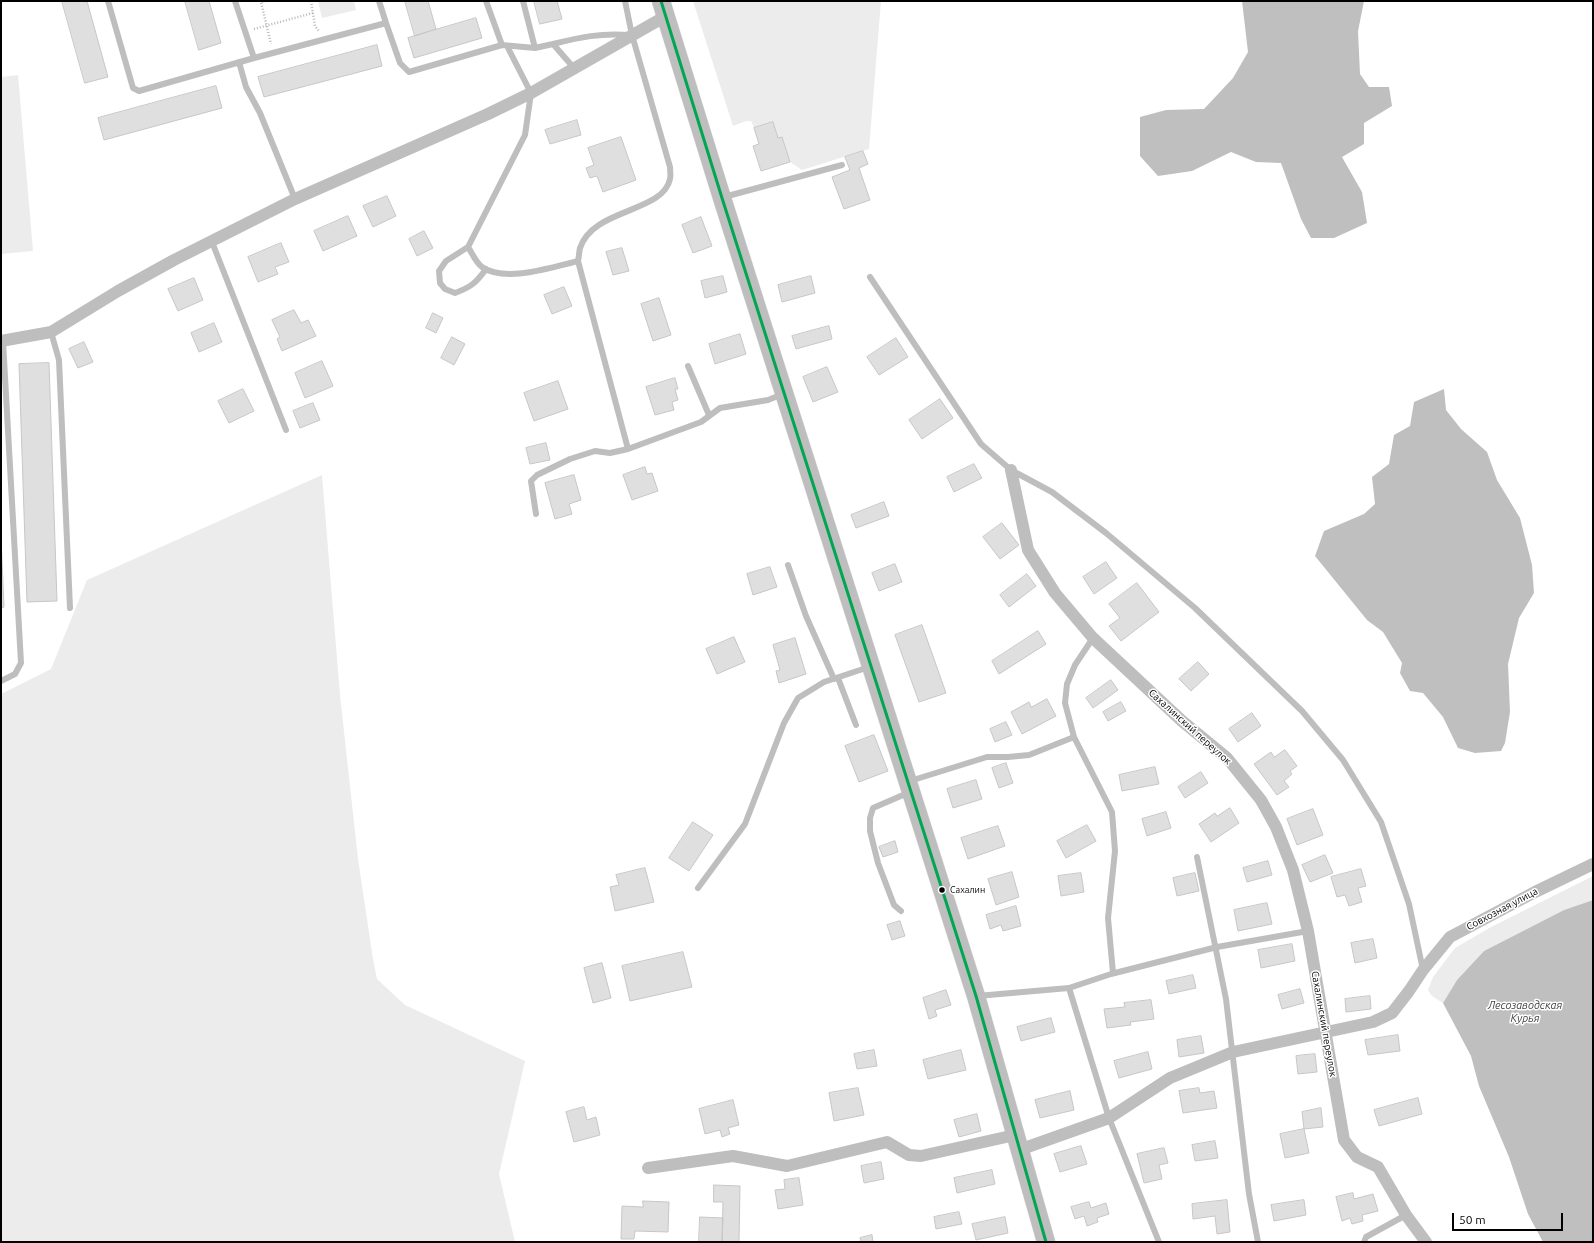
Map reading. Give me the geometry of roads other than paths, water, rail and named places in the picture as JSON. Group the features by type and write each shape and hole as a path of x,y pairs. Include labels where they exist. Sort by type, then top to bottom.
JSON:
{"main road":[{"path":"664,9 722,198 976,996 1046,1242"}],"street":[{"path":"2,341 51,332 118,291 174,260 294,199 488,114 531,93 632,35 664,9"},
{"name":"Сахалинский переулок","path":"1011,470 1028,550 1055,593 1093,638 1182,722 1226,758 1261,800 1276,827 1293,870 1308,931 1344,1140 1357,1157 1378,1167 1406,1216 1426,1242"},
{"name":"Совхозная улица","path":"648,1168 733,1156 786,1166 887,1142 909,1155 921,1156 1017,1142 1109,1118 1170,1078 1233,1052 1325,1031 1373,1022 1392,1013 1423,970 1450,937 1534,892 1593,864"}],"lane":[{"path":"108,1 133,88 139,91 273,52 386,23"},
{"path":"236,1 254,58"},
{"path":"379,1 400,63 409,72 505,45 536,48 588,36 610,34 632,35"},
{"path":"486,1 505,45 531,93 525,135 468,247 446,261 439,271 440,283 445,289 455,293 477,282 486,269"},
{"path":"523,1 536,48"},
{"path":"625,1 632,35 670,167 670,178 664,191 656,198 600,223 589,233 580,248 578,261 628,449"},
{"path":"553,44 574,68"},
{"path":"238,62 246,87 260,113 294,199"},
{"path":"722,198 842,165"},
{"path":"212,242 286,430"},
{"path":"468,247 480,266 486,269 505,273 534,273 578,261"},
{"path":"870,277 981,444 1011,470 1052,492 1106,533 1195,608 1302,711 1343,760 1381,822 1409,904 1423,970"},
{"path":"51,332 59,360 70,608"},
{"path":"1,681 15,674 21,663 2,341"},
{"path":"688,366 709,415"},
{"path":"536,514 531,481 537,475 570,459 595,451 610,453 628,449 701,422 720,408 768,400 784,394"},
{"path":"788,565 806,616 856,724"},
{"path":"1093,638 1075,665 1067,684 1065,703 1074,737 1112,812 1115,851 1108,918 1113,973"},
{"path":"698,888 745,824 784,723 798,698 816,686 871,667"},
{"path":"901,912 894,905 878,863 870,831 870,818 873,808 910,786 987,756 1008,757 1029,755 1074,737"},
{"path":"1198,857 1226,999 1249,1194 1258,1242"},
{"path":"976,996 1069,988 1113,973 1217,948 1308,931"},
{"path":"1069,988 1109,1118 1159,1242"},
{"path":"1364,1242 1366,1237 1406,1216"}],"water":[{"path":"1242,1 1364,1 1358,31 1360,74 1369,87 1389,87 1392,106 1364,123 1364,144 1342,157 1362,192 1367,223 1334,238 1311,238 1301,219 1281,163 1256,162 1231,152 1192,171 1158,176 1140,156 1140,117 1166,110 1204,109 1233,78 1248,52"},
{"path":"1444,389 1446,410 1461,429 1487,452 1497,480 1520,518 1532,565 1534,593 1519,618 1508,664 1510,712 1505,743 1501,751 1475,753 1458,748 1443,717 1423,693 1410,691 1400,673 1402,663 1383,632 1367,620 1315,556 1324,531 1364,514 1375,504 1372,477 1389,464 1394,435 1410,426 1414,402"},
{"name":"Лесозаводская Курья","path":"1593,900 1593,1242 1543,1242 1528,1214 1509,1157 1479,1086 1471,1056 1443,1003 1457,980 1484,951 1564,910"}],"place":[{"name":"Сахалин","path":"942,890"}]}
